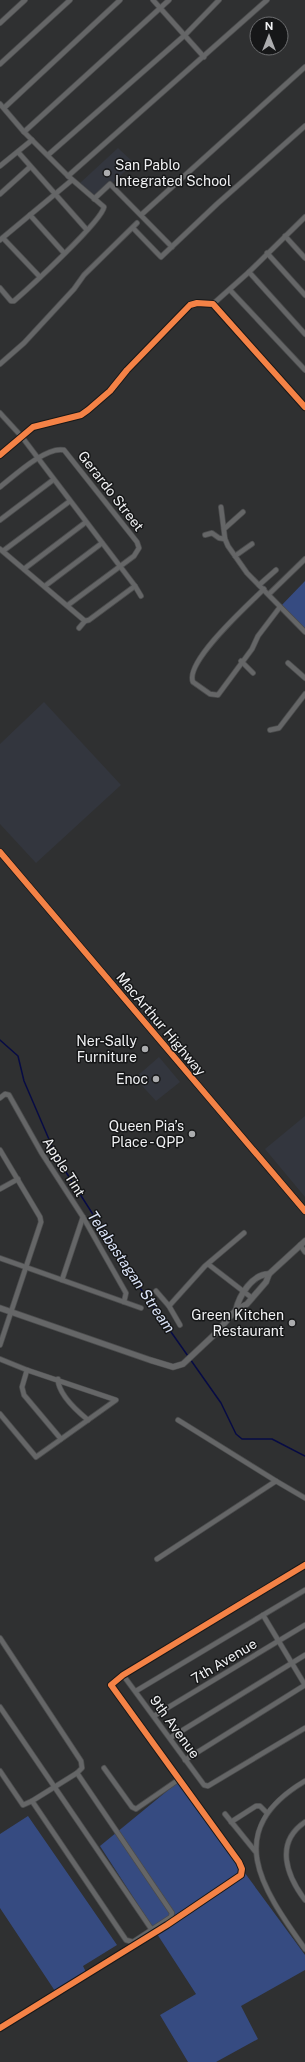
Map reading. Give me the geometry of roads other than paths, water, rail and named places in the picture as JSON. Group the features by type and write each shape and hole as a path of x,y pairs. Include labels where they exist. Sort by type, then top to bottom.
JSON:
{"highway":[{"name":"MacArthur Highway","path":"0,852 305,1211"}],"street":[{"path":"0,24 25,0"},
{"path":"0,64 70,0"},
{"path":"0,288 12,302 40,277 104,212 104,207 70,178 24,132 2,106 120,0"},
{"path":"153,0 204,57"},
{"path":"24,132 169,0"},
{"path":"48,155 185,35 219,0"},
{"path":"40,277 1,239 55,194 70,178 267,0"},
{"path":"141,214 305,67"},
{"path":"133,228 161,257 217,204 305,126"},
{"path":"0,166 32,140"},
{"path":"18,152 87,230"},
{"path":"0,194 30,167"},
{"path":"94,199 110,184 172,247"},
{"path":"30,215 64,253"},
{"path":"0,455 33,427 80,415 88,410 110,391 127,370 190,305 197,303 213,304 230,290 305,218"},
{"path":"0,364 24,343 74,289 84,275 137,224"},
{"path":"285,236 305,258"},
{"path":"267,254 305,296"},
{"path":"249,272 305,334"},
{"path":"230,290 305,370"},
{"path":"213,304 305,407"},
{"path":"0,413 22,437 141,596"},
{"name":"Gerardo Street","path":"38,458 56,450 64,450 137,542 139,548 137,552 120,566"},
{"path":"0,487 38,458"},
{"path":"0,520 53,480"},
{"path":"70,501 1,550 68,605 85,621"},
{"path":"221,507 224,539 235,556 259,585 305,632"},
{"path":"224,529 243,512"},
{"path":"24,569 86,522"},
{"path":"205,534 212,533 219,538 224,539"},
{"path":"45,586 102,543"},
{"path":"235,556 252,544"},
{"path":"269,594 305,559"},
{"path":"68,605 120,566"},
{"path":"259,585 276,570"},
{"path":"79,628 85,621 89,620 135,586"},
{"path":"264,589 231,620 204,653 193,671 191,680 203,691 215,696 218,695 280,607"},
{"path":"241,661 252,673"},
{"path":"288,663 305,678"},
{"path":"270,730 279,728 305,694"},
{"name":"Apple Tint","path":"0,1098 6,1094 9,1095 49,1166 83,1217 126,1293 124,1302"},
{"path":"0,1150 18,1179 41,1222 0,1345"},
{"path":"0,1189 18,1179"},
{"path":"62,1280 83,1217"},
{"path":"168,1306 208,1264 244,1233"},
{"path":"236,1310 242,1308 252,1298 266,1282 269,1274 305,1241"},
{"path":"300,1245 305,1252"},
{"path":"0,1258 141,1308"},
{"path":"208,1264 252,1298"},
{"path":"0,1308 173,1367 183,1364 192,1356 236,1310 240,1297 258,1276 269,1274"},
{"path":"156,1291 180,1325"},
{"path":"0,1359 27,1370 116,1399 35,1457 0,1414"},
{"path":"27,1370 22,1386 24,1395 61,1439"},
{"path":"58,1379 58,1384 63,1392 88,1420"},
{"path":"178,1420 305,1498"},
{"path":"157,1559 276,1480"},
{"path":"0,2028 167,1925 241,1875 242,1869 239,1862 112,1688 112,1683 305,1565"},
{"path":"136,1692 305,1590"},
{"path":"185,1760 305,1685 263,1615"},
{"name":"7th Avenue","path":"154,1716 305,1625"},
{"path":"0,1638 81,1761 82,1768 77,1773 23,1805 0,1771"},
{"path":"170,1738 305,1655"},
{"name":"9th Avenue","path":"123,1675 204,1785 208,1786 212,1784 305,1728"},
{"path":"0,1707 152,1930"},
{"path":"104,1768 132,1807 136,1809 178,1780"},
{"path":"32,1801 126,1940 133,1942 170,1917 172,1913 77,1773"},
{"path":"304,1946 281,1914 262,1880 255,1851 256,1842 267,1813 284,1795 305,1781"},
{"path":"231,1822 256,1806 260,1806 267,1813"},
{"path":"225,1814 255,1851"},
{"path":"305,1822 293,1834 288,1846 286,1860 288,1870 296,1887 305,1900"}],"waterway":[{"name":"Telabastagan Stream","path":"0,1040 18,1056 24,1081 57,1158 138,1285 221,1403 236,1434 242,1439 272,1439 305,1456"}],"place":[{"name":"San Pablo Integrated School","path":"107,173"},
{"name":"Ner-Sally Furniture","path":"145,1049"},
{"name":"Enoc","path":"156,1079"},
{"name":"Queen Pia’s Place - QPP","path":"192,1134"},
{"name":"Green Kitchen Restaurant","path":"292,1323"}]}
